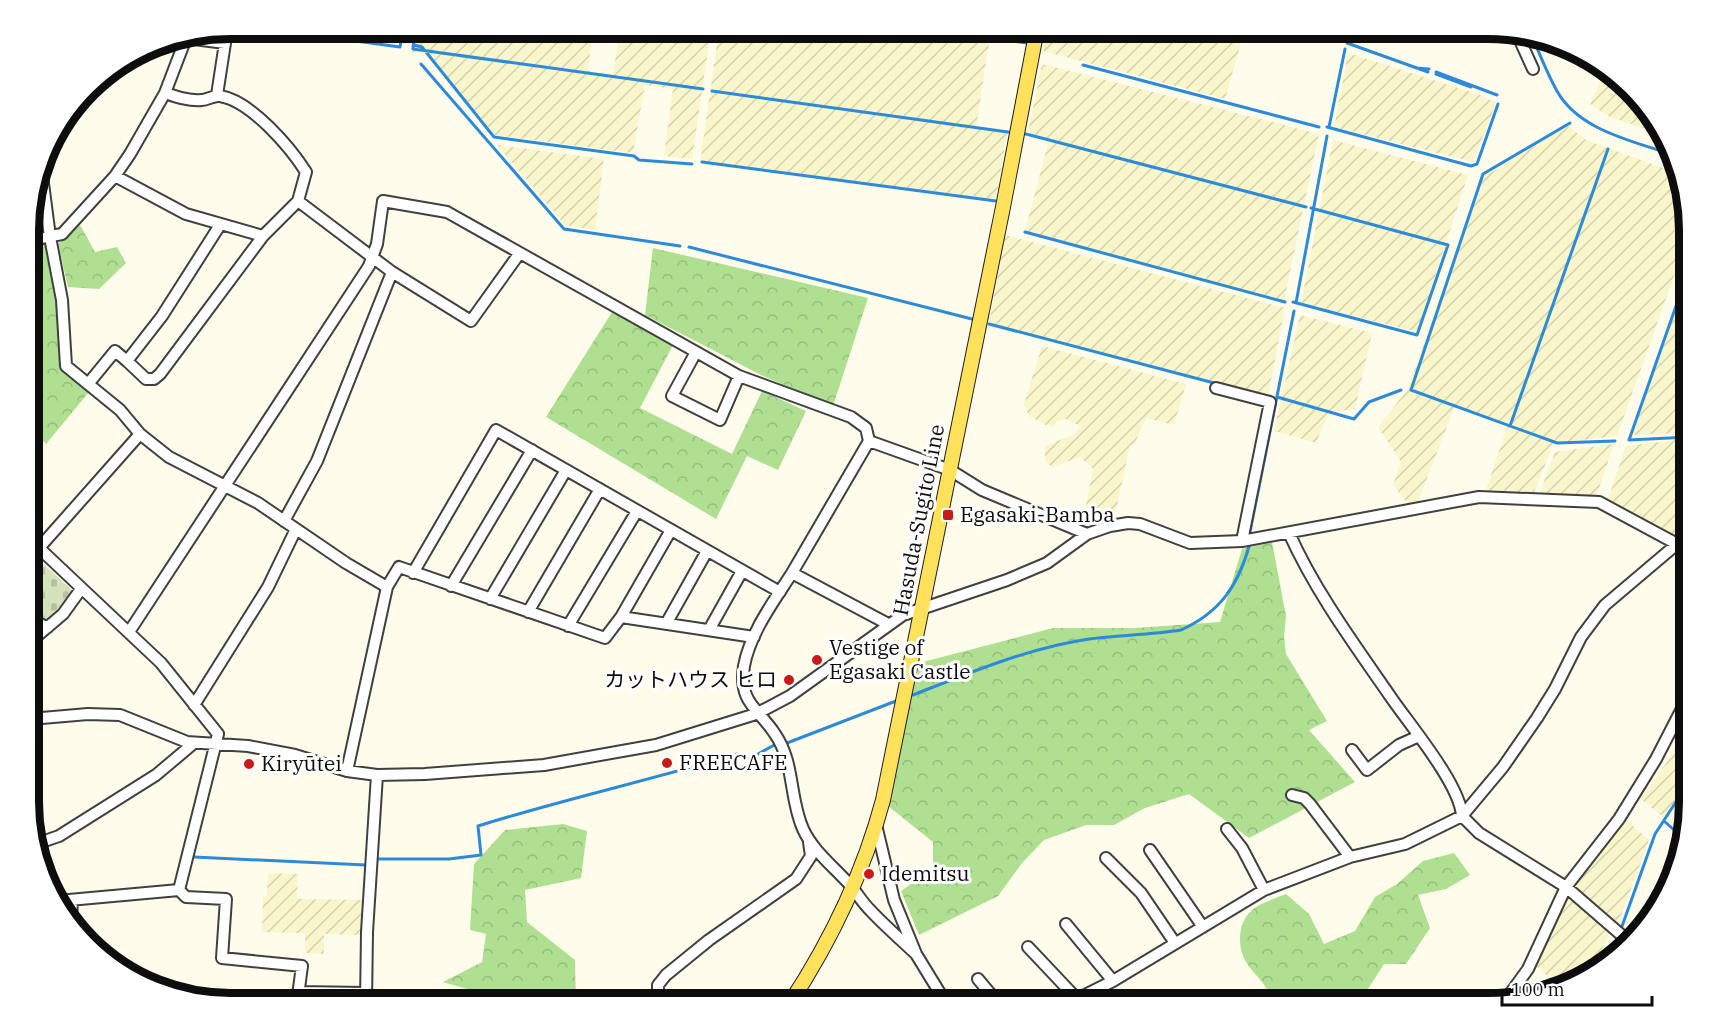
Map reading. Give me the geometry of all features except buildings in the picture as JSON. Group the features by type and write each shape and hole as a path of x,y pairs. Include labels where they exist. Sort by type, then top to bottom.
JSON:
{"main road":[{"name":"Hasuda-Sugito Line","path":"796,993 819,956 876,825 922,609 1035,39"}],"street":[{"path":"208,41 225,43 217,95"},
{"path":"1521,43 1533,69"},
{"path":"39,239 62,234 115,176 165,93 183,45"},
{"path":"87,384 115,351 146,379 154,379 160,374 263,236 298,201 306,172 299,161 256,116 231,100 217,95 205,100 189,100 165,93"},
{"path":"115,176 186,214 263,236"},
{"path":"44,190 62,300 66,366 120,410 140,434 169,457 258,503 387,587"},
{"path":"298,201 392,272 471,321 519,254"},
{"path":"129,632 373,258 383,201 447,212 740,376 851,417 866,428 869,441 754,637 744,666 744,684 748,699 756,714 775,733 790,766 795,808 809,842 811,856 796,879 709,940 666,975 658,985 658,993"},
{"path":"127,361 162,316 220,225"},
{"path":"284,521 317,461 392,272"},
{"path":"696,352 672,396 720,420 740,376"},
{"path":"1216,388 1270,402 1242,541"},
{"path":"413,573 496,430 780,592"},
{"path":"140,434 39,548 161,663 218,734 179,890"},
{"path":"869,441 950,470 982,490 1087,534"},
{"path":"451,586 532,450"},
{"path":"490,599 566,470"},
{"path":"528,612 600,489"},
{"path":"39,718 88,714 120,715 165,735 194,743 248,746 295,755 347,771 377,775 425,774 544,765 656,745 756,714 813,681 888,624 922,609 1006,580 1047,562 1087,534 1128,523 1190,543 1242,541 1479,497 1599,502 1677,544 1605,605 1581,637 1555,689 1530,728 1503,767 1462,816 1405,844 1350,857 1264,890 1090,993"},
{"path":"568,626 637,511"},
{"path":"194,705 268,587 296,529"},
{"path":"347,771 387,587 399,567 606,638 621,617 671,530"},
{"path":"1289,533 1305,568 1359,652 1419,735 1461,805 1462,816 1487,838 1566,886 1623,937"},
{"path":"666,624 707,551"},
{"path":"709,630 742,571"},
{"path":"792,573 888,624"},
{"path":"39,634 63,614 81,589"},
{"path":"621,617 754,637"},
{"path":"39,624 48,627"},
{"path":"1512,991 1528,969 1566,886 1619,819 1656,759 1679,714"},
{"path":"1352,750 1367,770 1400,745 1419,735"},
{"path":"44,841 59,836 146,781 194,743"},
{"path":"366,993 366,932 377,775"},
{"path":"1292,795 1304,798 1310,804 1350,857"},
{"path":"876,825 894,900 916,954 940,993"},
{"path":"1227,829 1242,848 1264,890"},
{"path":"809,842 851,886 868,909 916,954"},
{"path":"1150,850 1203,927"},
{"path":"1106,858 1141,893 1175,943"},
{"path":"67,901 179,890"},
{"path":"179,890 186,897 226,899 222,958 302,966 298,993"},
{"path":"72,900 72,909"},
{"path":"1066,924 1113,981"},
{"path":"1028,947 1067,993"},
{"path":"978,979 990,993"}],"shaded area":[{"path":"362,39 398,39 397,44"},
{"path":"412,39 592,39 588,71 613,74 618,39 710,39 692,159 664,156 673,89 645,85 633,153 495,135 429,54 410,52"},
{"path":"718,39 990,39 976,128 1007,133 996,199 700,163"},
{"path":"1046,39 1242,39 1225,99 1043,51"},
{"path":"1348,53 1478,94 1496,103 1473,162 1334,127"},
{"path":"1042,64 1319,134 1284,301 1025,231 1049,140 1028,132"},
{"path":"1602,77 1632,104 1651,131 1610,117 1590,104"},
{"path":"1568,126 1586,140 1670,170 1679,217 1679,262 1617,436 1554,443 1533,495 1485,493 1508,424 1455,406 1417,504 1409,505 1393,485 1401,462 1378,427 1408,389 1482,178"},
{"path":"1333,140 1468,175 1417,332 1301,303"},
{"path":"497,145 604,159 595,230 565,225"},
{"path":"1005,235 1285,308 1268,396 989,323"},
{"path":"1679,298 1679,434 1631,435"},
{"path":"1300,315 1372,333 1355,409 1329,412 1316,443 1274,431"},
{"path":"1042,346 1186,384 1174,425 1146,418 1134,445 1130,445 1116,511 1085,511 1093,469 1080,457 1052,467 1045,461 1045,446 1075,434 1080,426 1066,419 1057,421 1054,426 1046,425 1029,416 1024,404"},
{"path":"1679,440 1679,537 1608,499 1626,446"},
{"path":"1614,444 1596,497 1539,495 1555,452"},
{"path":"1679,740 1679,795 1664,818 1641,799 1669,759"},
{"path":"1625,819 1649,840 1618,924 1572,886"},
{"path":"268,873 298,874 297,899 363,900 362,935 324,934 324,954 305,953 305,933 262,932 263,897 267,896"},
{"path":"1568,897 1610,932 1597,958 1554,981 1535,965"}],"green space":[{"path":"80,225 95,252 117,247 126,263 99,289 68,287 58,244"},
{"path":"46,243 58,306 60,366 89,392 46,444 39,437 39,244"},
{"path":"653,248 868,298 833,406 761,375 645,315"},
{"path":"612,312 673,345 640,408 732,454 762,391 806,411 778,470 747,456 716,519 546,417"},
{"path":"1272,542 1286,616 1284,637 1286,654 1327,721 1309,730 1355,782 1249,838 1189,794 1145,808 1114,825 1086,825 1044,840 1022,863 998,896 919,935 901,891 933,869 933,842 888,806 919,663 1053,628 1135,628 1220,622 1242,549"},
{"path":"39,560 74,592 48,624 39,622"},
{"path":"563,824 587,831 581,878 525,890 527,922 575,960 576,993 481,993 443,982 482,962 486,934 470,930 474,864 505,830"},
{"path":"1454,853 1470,875 1446,889 1418,895 1430,928 1406,964 1384,964 1367,993 1268,993 1246,962 1240,946 1241,928 1249,913 1256,907 1286,894 1309,914 1324,944 1355,931 1375,897 1397,884 1423,861"}],"waterway":[{"path":"341,39 400,47 401,39"},
{"path":"414,39 413,49 703,89"},
{"path":"998,39 1027,43"},
{"path":"1348,39 1347,43 1428,72"},
{"path":"414,45 422,47 494,137 634,156 639,160 692,164"},
{"path":"1536,46 1557,91 1578,115 1591,124 1621,138 1662,151"},
{"path":"1329,127 1345,49"},
{"path":"421,64 564,229 680,246"},
{"path":"1083,65 1319,127"},
{"path":"1416,68 1429,69"},
{"path":"1436,72 1497,95"},
{"path":"1436,74 1471,87"},
{"path":"712,91 1008,132"},
{"path":"1327,127 1471,166 1477,164 1498,104"},
{"path":"1570,123 1483,174 1411,390 1557,443 1615,441"},
{"path":"1026,134 1306,207"},
{"path":"1296,303 1327,136"},
{"path":"1510,426 1608,149"},
{"path":"702,162 996,201"},
{"path":"1293,302 1417,335 1448,245 1311,208"},
{"path":"1025,232 1285,302"},
{"path":"689,247 972,319"},
{"path":"1679,298 1629,440 1679,438"},
{"path":"1250,532 1294,311"},
{"path":"989,324 1218,384"},
{"path":"1277,397 1354,419 1369,402 1401,390"},
{"path":"913,695 999,662 1044,648 1089,639 1181,630 1207,615 1226,595 1234,584 1250,543"},
{"path":"787,743 896,701"},
{"path":"379,859 449,859 481,855 478,826 737,754 749,759 778,743"},
{"path":"1621,929 1655,834 1679,797"},
{"path":"1664,821 1676,832"},
{"path":"194,857 366,865"}],"place":[{"name":"Egasaki-Bamba","path":"948,515"},
{"name":"Vestige of Egasaki Castle","path":"817,660"},
{"name":"カットハウス ヒロ","path":"789,680"},
{"name":"FREECAFE","path":"667,763"},
{"name":"Kiryūtei","path":"249,764"},
{"name":"Idemitsu","path":"869,874"}]}
